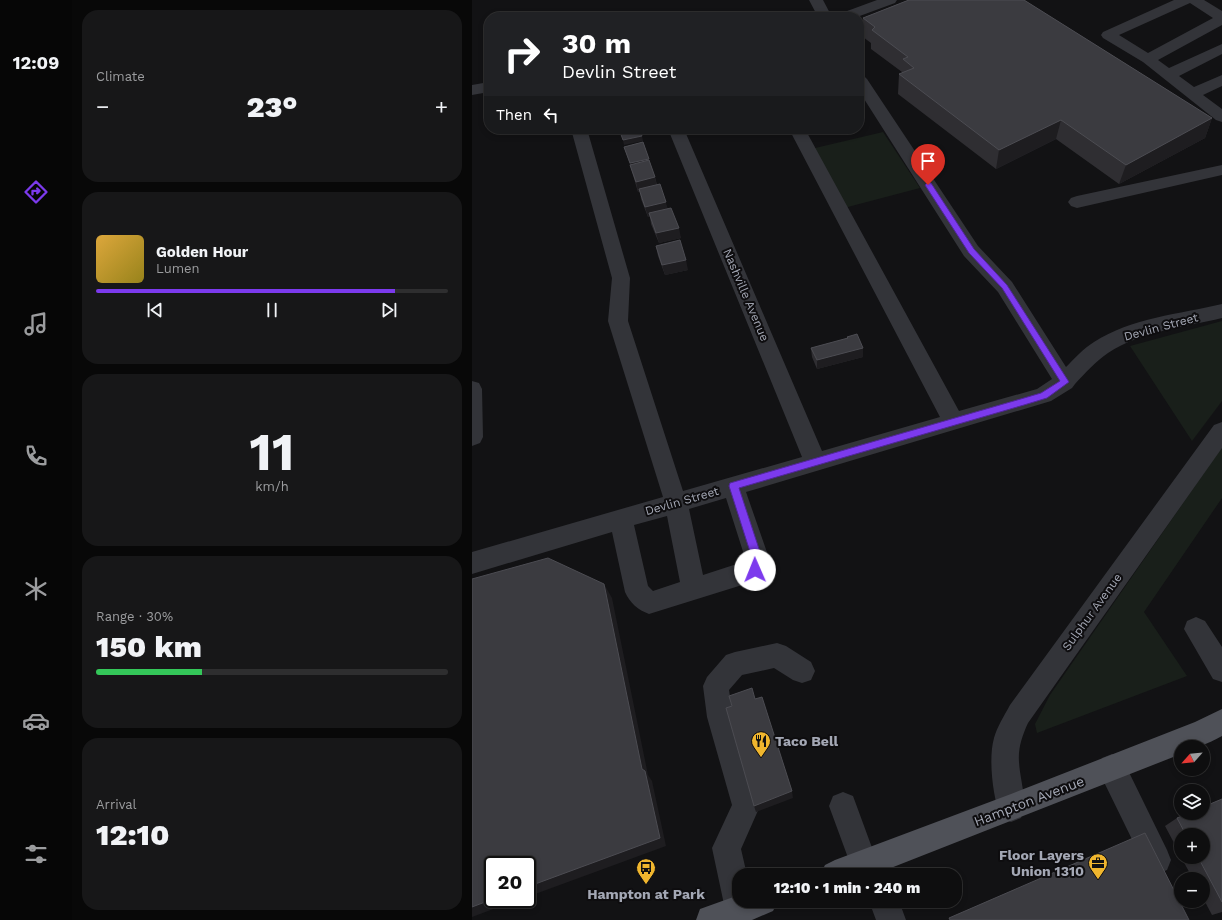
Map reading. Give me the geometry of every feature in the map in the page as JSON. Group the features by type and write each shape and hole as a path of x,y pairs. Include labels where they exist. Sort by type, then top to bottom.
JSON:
{"main road":[{"name":"Hampton Avenue","path":"870,867 1222,722"},
{"path":"711,920 744,908"}],"street":[{"path":"816,0 823,12"},
{"path":"858,12 890,0"},
{"path":"1186,0 1108,35 1148,59 1186,89 1219,110"},
{"path":"1148,59 1222,18 1194,0"},
{"path":"1168,75 1222,48"},
{"path":"1186,89 1222,64"},
{"path":"1186,89 1222,80"},
{"path":"472,90 484,87"},
{"path":"864,87 971,251 1005,286 1065,382"},
{"path":"580,134 621,278 618,321 676,504 694,590"},
{"name":"Nashville Avenue","path":"678,134 815,461"},
{"path":"800,134 954,422"},
{"path":"1077,202 1222,170"},
{"name":"Devlin Street","path":"472,563 676,504 815,461 1044,395 1065,382 1099,349 1114,340 1133,333 1222,312"},
{"path":"472,390 472,437"},
{"name":"Sulphur Avenue","path":"1011,808 1005,761 1007,739 1019,714 1222,431"},
{"path":"621,519 637,592 649,602 694,590 755,570 758,561 733,486"},
{"path":"1196,628 1222,670"},
{"path":"735,868 726,848 746,806 720,717 716,686 735,664 777,655 802,671"},
{"path":"1112,768 1170,886"},
{"path":"843,806 870,867"},
{"path":"887,908 891,920"}],"shaded area":[{"path":"883,132 920,188 844,208 811,149"},
{"path":"1222,321 1222,401 1192,441 1130,346"},
{"path":"1222,447 1222,498 1144,612 1187,676 1037,733 1035,724 1050,695"}],"building":[{"path":"909,0 1024,0 1212,118 1126,165 1061,120 999,150 899,74 914,68 903,59 908,57 872,30 875,27 864,18"},
{"path":"621,134 641,134 642,136 623,140"},
{"path":"643,142 649,159 630,163 624,147"},
{"path":"649,160 655,177 636,182 630,165"},
{"path":"660,184 666,202 645,207 639,189"},
{"path":"671,208 679,228 656,233 649,213"},
{"path":"680,240 686,260 662,265 656,246"},
{"path":"857,334 863,348 817,360 811,348 848,338 847,337"},
{"path":"548,558 604,584 642,769 645,771 660,838 536,884 536,856 484,856 484,902 472,907 472,579"},
{"name":"Taco Bell","path":"752,688 755,699 762,697 792,791 754,806 726,708 732,706 729,696"},
{"path":"1222,799 1222,902 1210,880 1210,872 1206,872 1202,864 1210,864 1210,828 1182,828 1178,820 1210,820 1210,804"},
{"name":"Floor Layers Union 1310","path":"1145,833 1174,890 1174,908 1183,908 1189,920 950,920 949,918"}],"place":[{"name":"Taco Bell","path":"761,758"},
{"name":"Floor Layers Union 1310","path":"1098,880"},
{"name":"Hampton at Park","path":"646,885"}],"route":[{"path":"755,570 758,561 733,486 815,461 1024,402 1044,395 1065,382 1005,286 980,262 971,251 928,185"}]}
